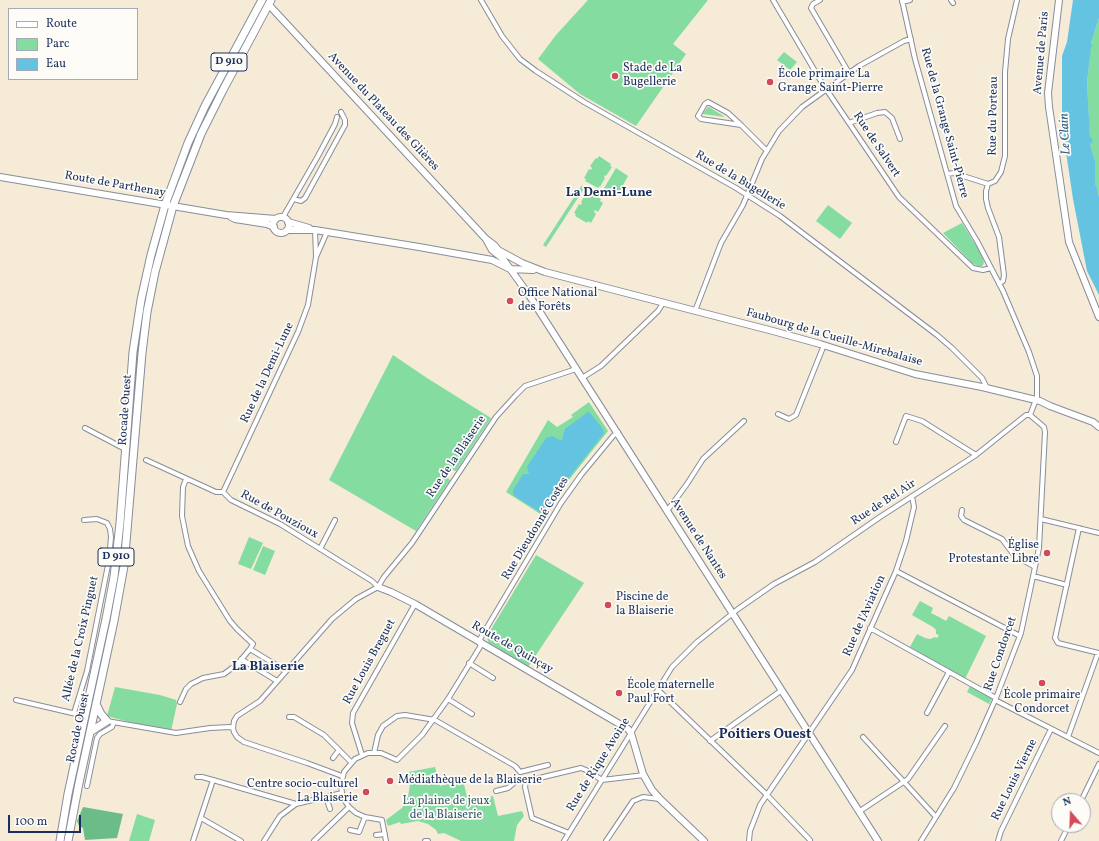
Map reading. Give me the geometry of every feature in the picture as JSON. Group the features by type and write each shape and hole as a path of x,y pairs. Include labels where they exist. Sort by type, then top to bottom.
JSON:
{"main road":[{"name":"Avenue de Paris","path":"1059,0 1048,93 1049,106 1069,242 1099,317"},
{"name":"D 910","path":"165,205 178,167 194,131 267,1"},
{"name":"Rocade Ouest","path":"68,841 124,566 140,370 146,317 155,272 173,206 201,134 267,1"},
{"name":"Avenue du Plateau des Glières","path":"267,1 486,239 498,250 503,259"},
{"name":"Route de Parthenay","path":"0,177 226,215 280,218"},
{"name":"Rocade Ouest","path":"60,841 68,794 114,578 139,310 151,255 165,205"},
{"name":"Route de Parthenay","path":"226,215 235,219 267,224 274,227"},
{"path":"315,230 287,230 284,232 279,232 274,227 274,222 280,218 315,230 492,260 503,259 522,263"},
{"path":"287,230 289,226 288,222"},
{"name":"Avenue du Plateau des Glières","path":"486,239 492,250 503,259"},
{"path":"498,250 522,263 545,272 663,303"},
{"name":"Avenue de Nantes","path":"503,259 521,283 618,432 879,841"},
{"path":"492,260 510,269 545,272"},
{"name":"Faubourg de la Cueille-Mirebalaise","path":"663,303 824,345 915,374 987,388 1036,400 1093,422 1099,427"},
{"name":"Route de Quinçay","path":"378,587 415,604 481,642 594,708 628,729 631,733"},
{"path":"90,732 111,721 101,714 96,704"},
{"path":"631,733 644,775 652,790 704,841"}],"street":[{"name":"Rue de la Bugellerie","path":"481,0 502,36 520,59 584,102 747,195 780,216 937,335 982,378 987,388"},
{"name":"Rue de Salvert","path":"773,0 827,90 903,202 942,237 973,268 983,270 991,268"},
{"path":"820,0 813,4 811,8 849,73"},
{"path":"902,1 910,0"},
{"name":"Rue du Porteau","path":"988,184 995,181 999,177 1005,156 1005,72 1008,39 1017,0"},
{"name":"Rue de la Grange Saint-Pierre","path":"902,1 928,107 956,206 977,241 999,284"},
{"path":"695,311 718,248 747,195 767,151 779,131 802,107 849,73 872,58 904,41 911,39"},
{"path":"741,124 701,119 698,116 704,105 708,102 728,113 741,124 767,151"},
{"path":"294,199 301,201 303,200 345,125 345,120 341,112"},
{"path":"849,123 877,113 885,112 892,118 900,139"},
{"path":"280,218 294,199 338,116"},
{"path":"947,174 954,173 988,184 986,199 999,237 1004,275 1003,281 999,284"},
{"name":"Rue de la Demi-Lune","path":"223,492 298,332 308,305 316,257 315,230"},
{"name":"Rue de la Demi-Lune","path":"316,257 327,232"},
{"name":"Rue de Bel Air","path":"733,613 774,584 815,562 868,525 976,455 1028,415 1036,400 1038,389 1037,376 1029,352 999,284"},
{"path":"582,378 601,366 658,311 663,303"},
{"path":"778,414 788,419 796,415 824,345"},
{"name":"Rue de la Blaiserie","path":"378,587 384,577 412,543 496,417 525,386 576,369"},
{"name":"Rue Condorcet","path":"921,841 962,772 996,699 1020,636 1039,548 1045,430 1028,415"},
{"path":"896,442 906,416 922,421 976,455"},
{"path":"667,511 687,484 702,460 744,421"},
{"path":"85,428 126,450"},
{"name":"Rue Dieudonné Costes","path":"374,752 388,755 397,760 422,735 448,699 481,642 480,639 561,503 581,475 618,432"},
{"name":"Rue de Pouzioux","path":"146,460 216,492 223,492 231,500 280,524 372,581 378,587"},
{"path":"180,702 186,689 191,684 203,678 224,674 235,667 253,644 237,629 226,615 199,571 188,546 182,516 183,486 186,479"},
{"name":"Rue de l'Aviation","path":"748,841 750,831 760,805 852,670 896,571 906,541 914,507 912,496"},
{"path":"962,510 961,516 964,520 1002,539 1014,555 1035,567"},
{"name":"Allée de la Croix Pinguet","path":"74,713 87,671 109,560 111,537 110,529 103,521 97,519 84,520"},
{"path":"1041,519 1099,533"},
{"path":"320,549 335,520"},
{"path":"1068,737 1098,653 1060,643 1056,640 1055,636 1079,528"},
{"path":"896,571 1020,636"},
{"path":"1033,576 1066,584"},
{"path":"342,776 244,742 237,737 233,728 234,721 238,716 260,700 332,619 356,599 378,587"},
{"name":"Rue Louis Breguet","path":"362,755 352,723 353,713 415,604"},
{"name":"Rue de Rique Avoine","path":"564,841 672,667 697,642 733,613"},
{"path":"870,628 996,699 1099,753"},
{"path":"250,649 286,671"},
{"path":"241,659 277,681"},
{"path":"469,663 493,678"},
{"path":"927,713 950,672"},
{"path":"658,690 767,795 810,840"},
{"path":"710,741 782,690"},
{"path":"448,699 472,714"},
{"path":"16,700 85,716"},
{"path":"386,841 382,820 365,817 349,808 342,793 341,785 342,776 351,762 362,755 374,752 378,735 383,726 397,716 405,715 433,719 515,766 520,772 548,765"},
{"path":"289,717 294,717 324,735 351,762"},
{"path":"87,786 97,738 100,734 112,727 111,721 176,733 230,726 233,728"},
{"path":"860,811 908,779 945,726"},
{"name":"Rue Louis Vierne","path":"998,841 1003,826 1051,729"},
{"path":"863,737 936,817"},
{"path":"333,758 339,750"},
{"path":"1085,793 1099,764"},
{"path":"569,833 532,818 525,787 526,782 581,768 602,780 644,775"},
{"path":"197,777 202,777 296,804"},
{"path":"193,841 213,780"},
{"path":"496,791 508,788 514,783"},
{"path":"264,841 280,816 296,804 342,793"},
{"path":"326,797 330,809"},
{"path":"606,841 633,801 643,797 660,799"},
{"path":"314,841 349,808"},
{"path":"350,830 359,832 365,817"},
{"path":"201,818 241,841"},
{"path":"376,835 385,834"}],"green space":[{"name":"Stade de La Bugellerie","path":"588,0 708,0 673,44 686,54 636,126 580,94 538,59 556,35"},
{"path":"1099,18 1099,197 1095,184 1095,161 1090,144 1087,82 1091,43"},
{"path":"784,52 797,62 790,70 777,60"},
{"path":"709,107 725,117 703,114"},
{"path":"599,156 611,164 610,166 612,167 606,176 605,175 605,178 598,188 585,181 586,179 584,178 589,169 591,170 592,168 590,166"},
{"path":"616,168 628,176 616,198 603,190"},
{"path":"582,185 585,187 546,247 543,245"},
{"path":"588,192 601,199 600,201 603,203 598,212 595,210 594,212 596,214 591,223 588,221 587,223 575,216 576,214 574,213 579,204 581,205 581,202"},
{"path":"828,205 852,223 840,239 816,221"},
{"path":"962,223 980,252 984,262 982,266 972,263 943,233"},
{"path":"393,355 491,418 456,471 453,470 450,473 448,478 450,480 416,531 329,480"},
{"path":"589,402 608,431 564,486 545,517 506,492 548,420 557,427 573,417 571,415"},
{"path":"249,537 263,543 251,569 238,564"},
{"path":"263,546 275,551 265,575 253,570"},
{"path":"536,555 584,583 528,667 488,642 487,636"},
{"path":"920,601 933,608 931,613 946,621 949,616 986,636 965,679 910,647 917,634 930,639 935,637 937,638 939,635 936,634 936,630 933,627 912,615"},
{"path":"970,686 993,697 989,704 967,692"},
{"path":"115,687 160,695 176,700 177,704 171,731 140,725 107,716"},
{"name":"La plaine de jeux de la Blaiserie","path":"435,767 440,786 463,780 468,801 493,796 498,816 522,811 524,816 517,825 514,841 461,841 444,833 438,834 436,830 428,824 418,821 401,824 400,822 388,826 386,820 402,808 408,797 410,784 408,772"},
{"path":"83,807 123,814 117,838 85,840 83,828 79,826 77,821"},
{"path":"137,814 155,820 149,841 129,841"}],"water":[{"name":"Le Clain","path":"1073,0 1099,0 1099,18 1091,43 1087,82 1090,137 1093,142 1090,144 1095,161 1095,184 1099,197 1099,295 1087,271 1073,199 1062,125 1062,56 1067,42"},
{"path":"588,412 602,428 604,433 564,484 546,512 543,514 513,495 513,490 523,474 529,474 527,467 546,438 552,436 562,440 565,429"}],"place":[{"name":"Stade de La Bugellerie","path":"615,76"},
{"name":"École primaire La Grange Saint-Pierre","path":"770,82"},
{"name":"Office National des Forêts","path":"510,301"},
{"name":"Église Protestante Libre","path":"1047,553"},
{"name":"Piscine de la Blaiserie","path":"608,605"},
{"name":"École primaire Condorcet","path":"1042,683"},
{"name":"École maternelle Paul Fort","path":"619,693"},
{"name":"Médiathèque de la Blaiserie","path":"390,781"},
{"name":"Centre socio-culturel La Blaiserie","path":"366,792"}],"district":[{"name":"La Demi-Lune","path":"609,194"},
{"name":"La Blaiserie","path":"268,668"},
{"name":"Poitiers Ouest","path":"765,735"}]}
